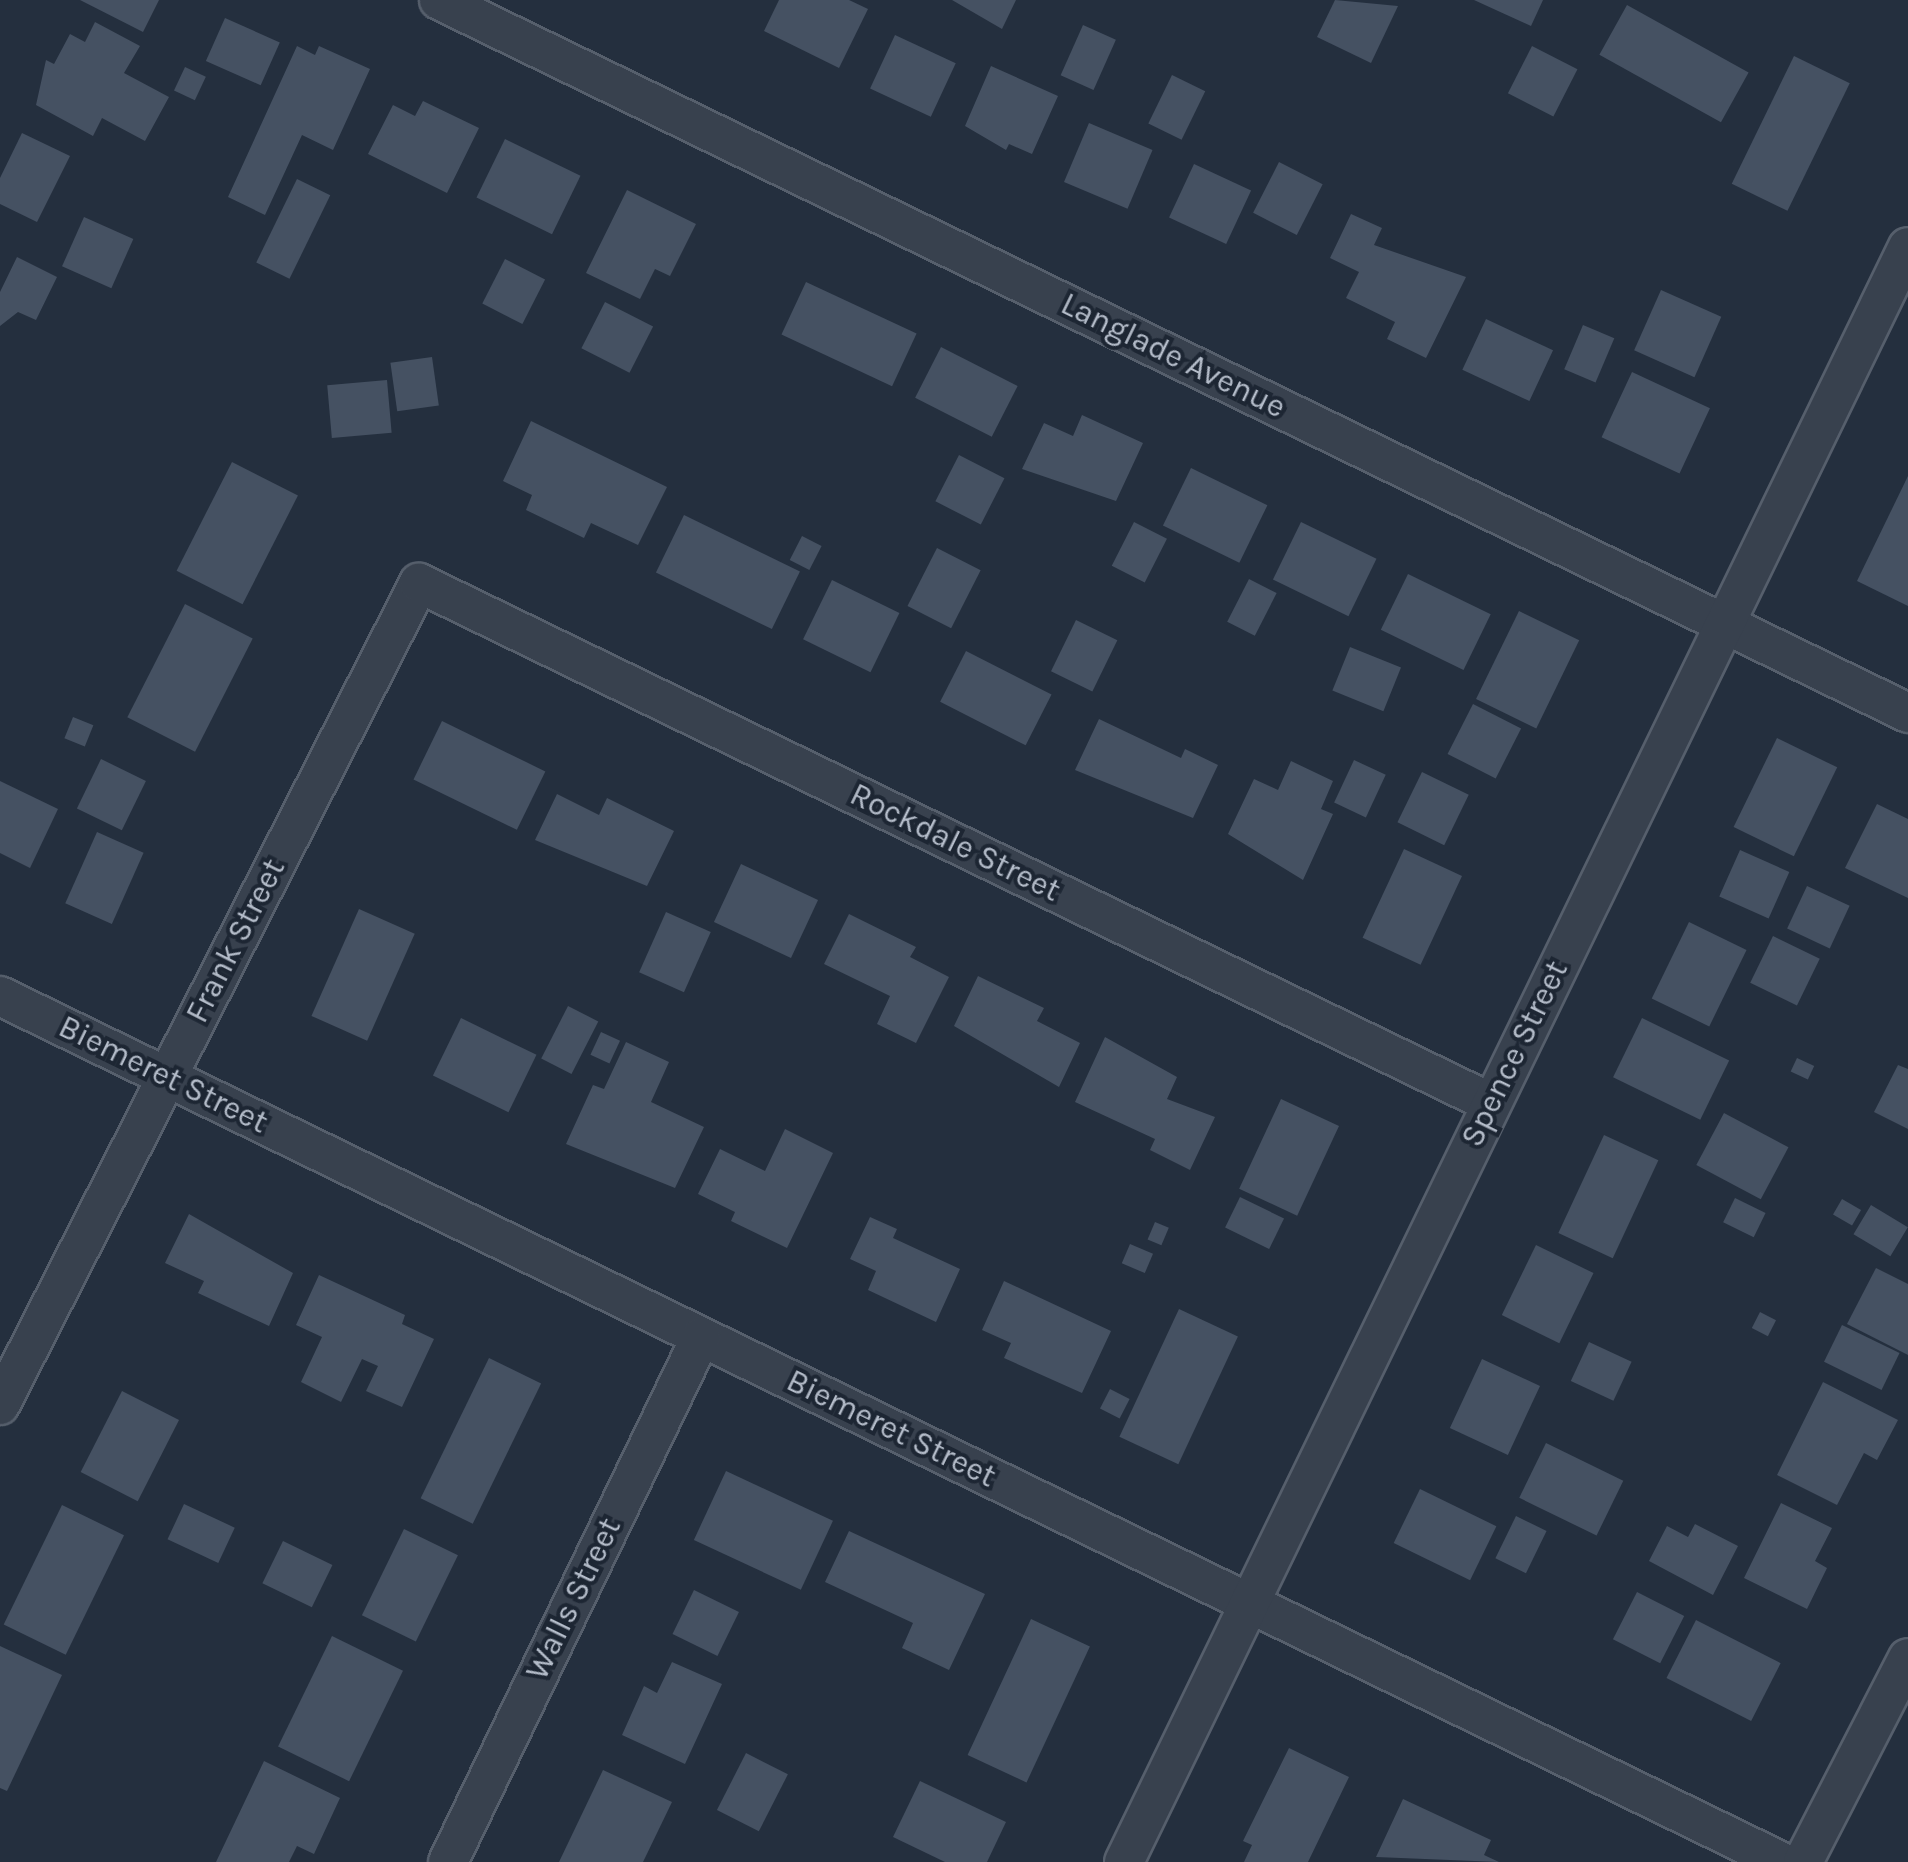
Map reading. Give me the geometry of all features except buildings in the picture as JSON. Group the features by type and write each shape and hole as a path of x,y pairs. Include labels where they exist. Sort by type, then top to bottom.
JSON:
{"street":[{"name":"Langlade Avenue","path":"439,0 1908,713"},
{"name":"Spence Street","path":"1124,1862 1908,247"},
{"name":"Frank Street","path":"0,1405 419,583"},
{"name":"Rockdale Street","path":"419,583 1491,1103"},
{"name":"Biemeret Street","path":"0,996 1782,1862"},
{"name":"Walls Street","path":"448,1862 701,1337"},
{"path":"1803,1862 1908,1658"}]}
